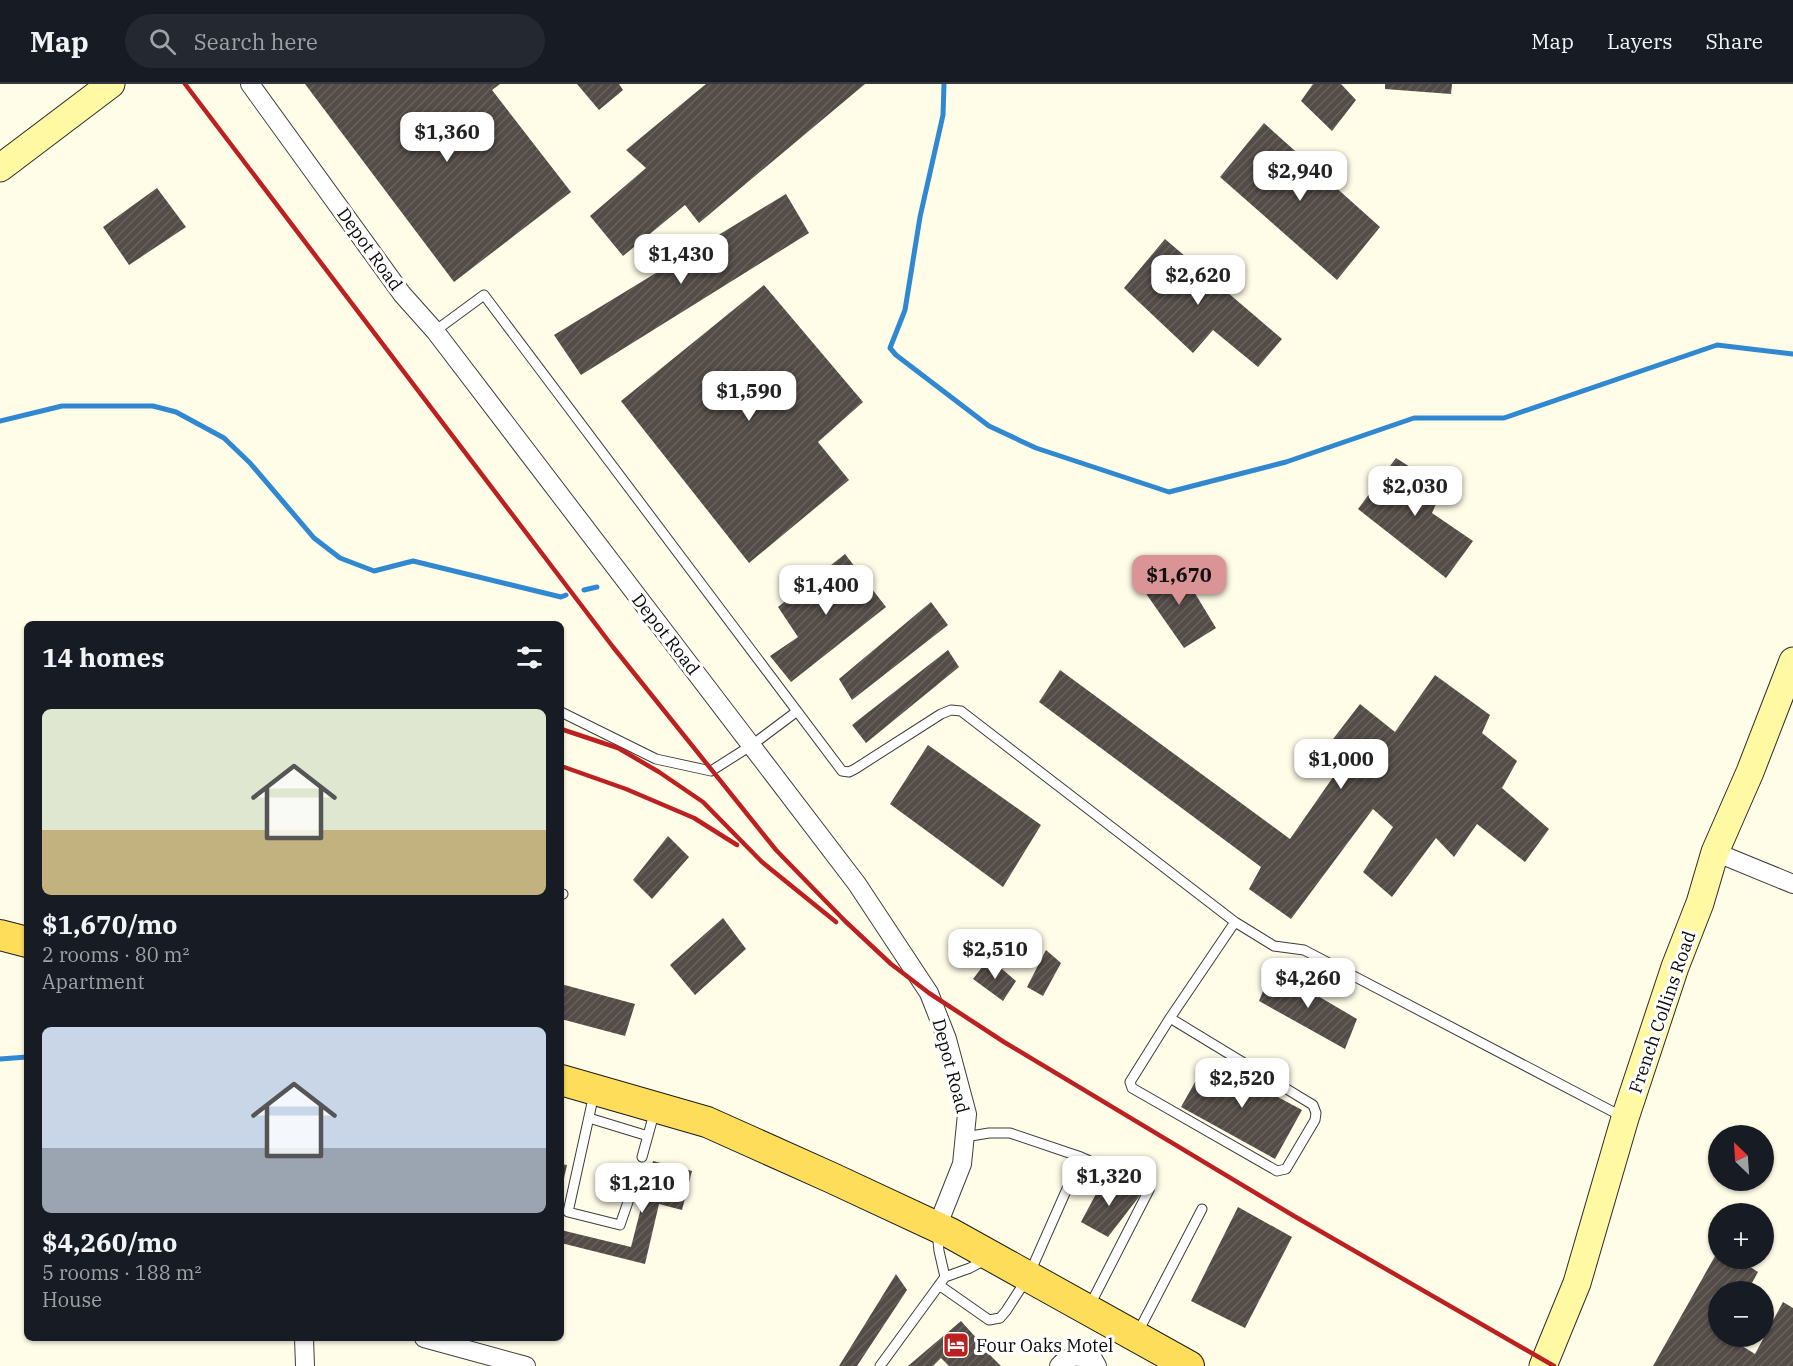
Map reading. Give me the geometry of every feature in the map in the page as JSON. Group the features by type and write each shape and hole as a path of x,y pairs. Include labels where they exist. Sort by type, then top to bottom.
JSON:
{"main road":[{"path":"0,935 24,941"},
{"path":"564,1081 707,1122 937,1227 1189,1366"}],"street":[{"path":"0,168 111,84"},
{"name":"Depot Road","path":"250,84 402,294 435,332 857,884 929,993 947,1039 967,1114 962,1164 937,1227"},
{"name":"French Collins Road","path":"1543,1366 1577,1283 1625,1118 1675,967 1700,903 1715,852 1750,772 1793,662"},
{"path":"1715,852 1793,884"},
{"path":"304,1341 304,1366"},
{"path":"435,1341 526,1366"},
{"path":"1059,1366 1064,1359 1077,1356 1093,1359 1097,1366"}],"lane":[{"path":"435,332 484,295 842,771 849,772 941,714 951,710 961,711 1235,922 1274,946 1304,950 1625,1118"},
{"path":"564,713 656,759 711,771 752,746 796,712"},
{"path":"1170,1018 1313,1105 1316,1113 1315,1120 1286,1169 1277,1171 1267,1167 1132,1088 1130,1082 1170,1018 1235,922"},
{"path":"596,1089 568,1212 620,1225 638,1173"},
{"path":"642,1157 656,1107"},
{"path":"589,1118 648,1136"},
{"path":"965,1137 989,1133 1010,1133 1081,1157 1146,1186 1149,1190 1088,1310"},
{"path":"939,1285 990,1320 1000,1318 1028,1276 1081,1157"},
{"path":"1136,1336 1202,1209"},
{"path":"937,1227 939,1251 945,1277"},
{"path":"880,1366 945,1277 970,1268 992,1256"}],"building":[{"path":"305,84 500,84 492,90 571,192 454,282"},
{"path":"577,84 619,84 623,90 599,110"},
{"path":"706,84 865,84 699,223 685,205 623,256 590,216 646,168 626,150"},
{"path":"1313,84 1341,84 1356,100 1332,131 1301,101"},
{"path":"1385,84 1452,84 1451,94 1385,89"},
{"path":"1264,123 1380,227 1337,280 1220,177"},
{"path":"157,188 186,227 129,265 103,227"},
{"path":"786,194 809,233 581,375 554,335"},
{"path":"1165,239 1282,339 1258,367 1213,330 1193,353 1124,288"},
{"path":"764,285 863,402 818,442 849,480 749,563 621,401"},
{"path":"1396,458 1443,488 1432,513 1473,541 1446,578 1358,509"},
{"path":"845,554 886,607 791,682 770,656 798,637 778,607"},
{"path":"1179,567 1216,628 1184,648 1140,585"},
{"path":"931,602 948,625 852,700 839,679"},
{"path":"948,650 959,667 866,743 852,725"},
{"path":"1060,670 1290,839 1338,770 1320,756 1360,704 1395,732 1435,675 1490,715 1482,733 1517,761 1502,788 1549,829 1525,862 1477,824 1454,857 1436,838 1392,897 1363,872 1393,827 1373,809 1291,919 1249,889 1261,867 1039,702"},
{"path":"928,745 1041,825 1003,887 890,804"},
{"path":"668,836 689,857 652,899 633,880"},
{"path":"723,918 746,949 695,995 670,965"},
{"path":"1046,950 1061,963 1043,996 1027,987"},
{"path":"989,958 1016,981 1003,1001 973,979"},
{"path":"1272,969 1357,1019 1345,1049 1259,1001"},
{"path":"564,985 635,1004 625,1036 564,1020"},
{"path":"1208,1059 1302,1110 1275,1159 1181,1107"},
{"path":"653,1161 692,1171 682,1210 659,1204 645,1264 564,1244 564,1231 631,1247"},
{"path":"1105,1177 1141,1194 1108,1237 1081,1222"},
{"path":"1238,1207 1292,1237 1245,1328 1191,1301"},
{"path":"1708,1268 1754,1269 1758,1272 1753,1281 1708,1281 1708,1347 1744,1347 1755,1354 1759,1347 1774,1347 1774,1319 1783,1302 1793,1308 1793,1366 1653,1366"},
{"path":"896,1274 907,1290 857,1366 839,1366"},
{"name":"Four Oaks Motel","path":"961,1321 980,1342 977,1348 983,1354 987,1352 1001,1366 949,1366 941,1358 933,1366 908,1366"}],"waterway":[{"path":"944,84 943,115 920,217 905,310 890,348 989,426 1036,448 1169,492 1286,462 1414,418 1504,418 1717,345 1793,354"},
{"path":"0,421 62,406 153,406 176,412 224,438 250,463 314,538 340,558 374,571 413,561 561,597 566,595"},
{"path":"584,590 597,587"},
{"path":"0,1059 24,1057"}],"railway":[{"path":"185,84 613,647 776,850 845,921 891,964 929,993 1004,1042 1294,1216 1554,1366"},
{"path":"564,730 618,748 703,802 762,862 836,922"},
{"path":"564,767 626,789 694,818 737,845"}],"place":[{"name":"Four Oaks Motel","path":"956,1345"}]}
